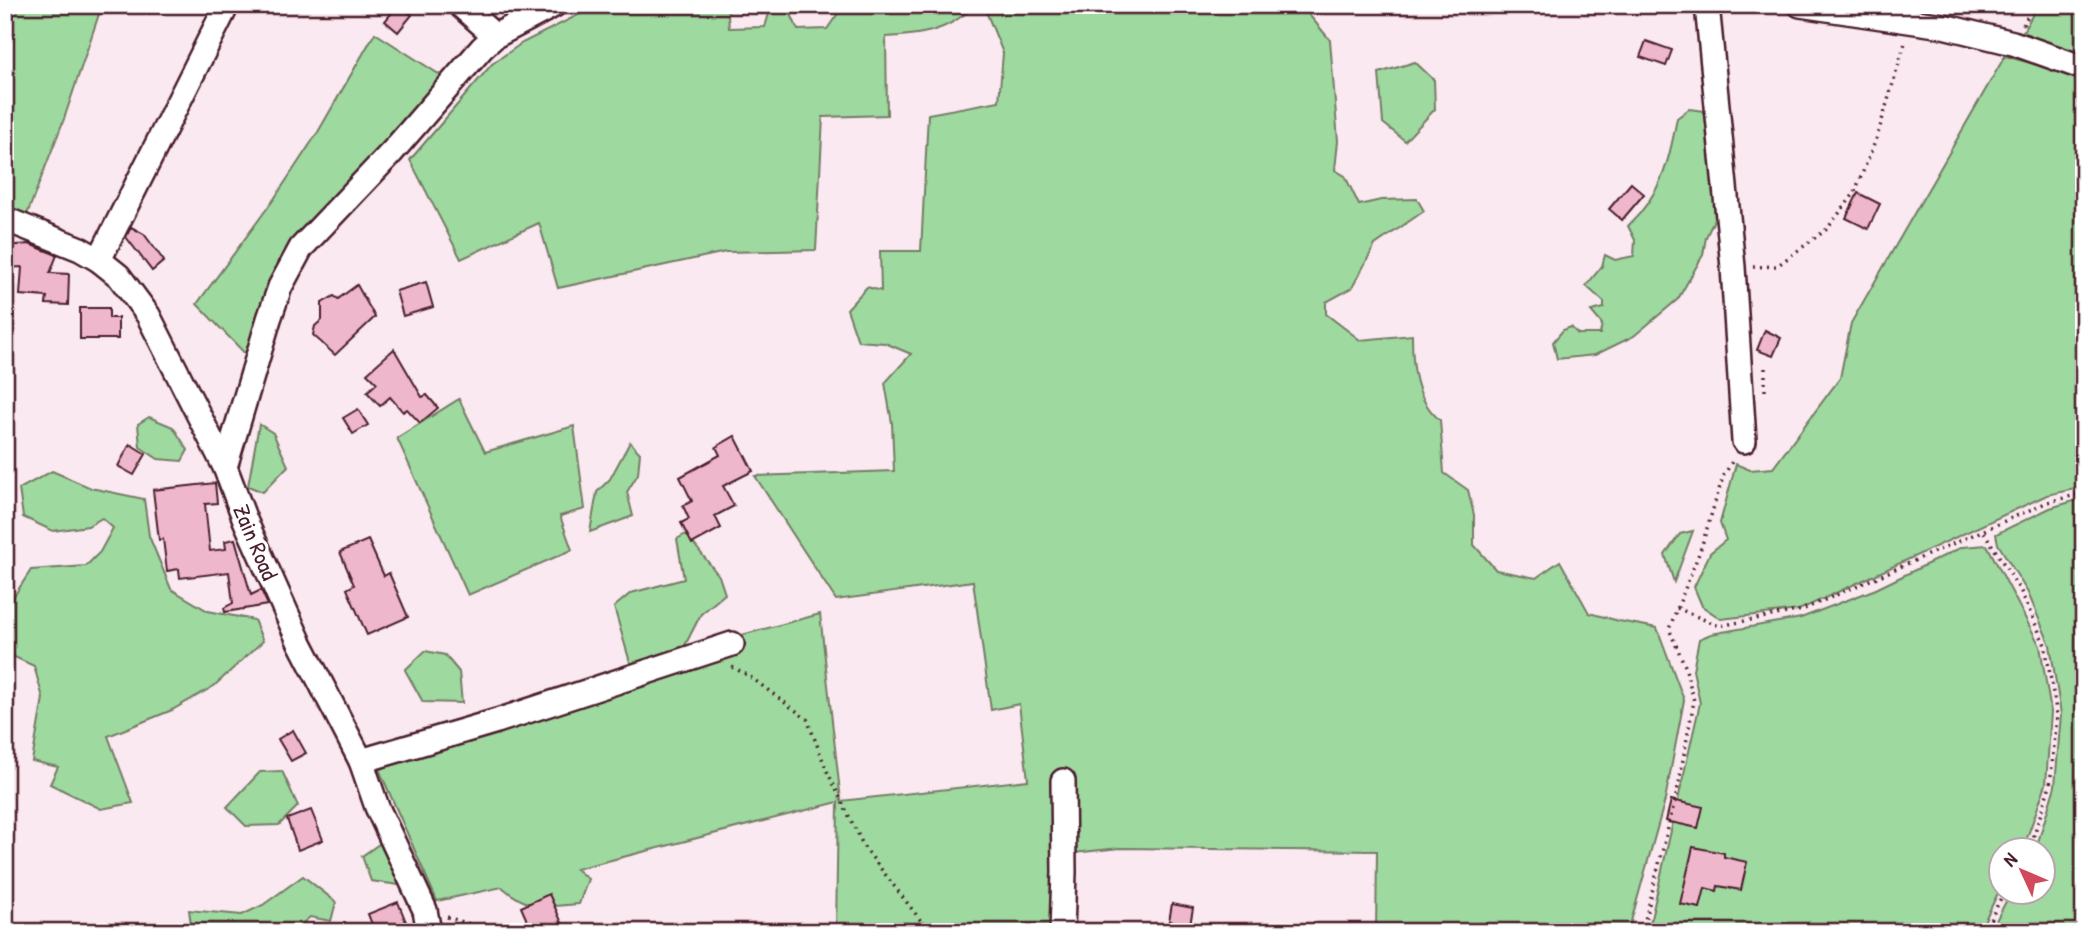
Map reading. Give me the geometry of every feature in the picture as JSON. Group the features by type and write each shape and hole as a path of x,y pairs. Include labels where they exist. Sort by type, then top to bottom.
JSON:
{"street":[{"path":"99,260 227,5"},
{"path":"460,5 495,36"},
{"path":"225,467 280,287 301,248 392,152 482,48 495,36 554,5"},
{"path":"1707,5 1733,267 1744,440"},
{"path":"1800,5 1913,13 2084,68"},
{"name":"Zain Road","path":"5,219 80,249 99,260 119,276 148,315 225,467 245,520 299,641 361,761 377,807 427,921"},
{"path":"361,761 497,721 723,647"},
{"path":"1062,932 1063,782"}],"path":[{"path":"1733,267 1777,266 1827,229 1854,194 1897,77 1913,13"},
{"path":"1642,932 1677,792 1695,701 1685,666 1669,629 1700,551 1723,477 1744,440"},
{"path":"1677,608 1719,626 1802,610 2048,502 2084,493"},
{"path":"1984,532 2021,592 2045,645 2057,716 2050,785 2033,836"},
{"path":"723,647 734,669 749,676 807,719 827,771 864,847 932,932"},
{"path":"1984,932 1997,906"},
{"path":"427,921 495,932"}],"green space":[{"path":"5,5 102,5 64,119 26,217 5,213"},
{"path":"598,5 727,5 729,28 765,27 770,10 791,14 798,30 827,29 844,5 1301,5 1330,40 1338,141 1335,170 1345,176 1359,205 1381,200 1417,199 1424,211 1375,245 1352,288 1326,302 1326,314 1360,340 1412,335 1414,370 1420,392 1440,420 1444,473 1468,490 1474,515 1474,545 1496,570 1536,578 1560,561 1589,613 1657,628 1684,700 1665,800 1628,932 1376,932 1377,851 1120,848 1055,855 1049,932 836,932 838,802 576,869 588,879 579,904 538,906 521,900 502,887 437,901 378,767 738,636 820,614 841,801 1028,780 1019,704 991,710 973,581 836,600 755,476 894,471 892,423 885,383 911,354 885,343 858,341 847,309 867,287 881,291 880,251 921,251 928,114 999,101 1003,53 985,9 972,8 953,22 932,31 886,37 887,115 823,117 816,250 726,252 558,288 539,223 461,259 410,160 492,64 522,43"},
{"path":"2038,5 2084,5 2084,59 2017,42"},
{"path":"375,33 454,84 299,248 255,364 197,304 274,199 318,132"},
{"path":"2005,56 2084,78 2084,487 2047,495 1799,610 1721,619 1702,606 1694,587 1710,553 1726,540 1720,523 1736,464 1750,470 1773,468 1840,378 1851,323"},
{"path":"1415,62 1434,80 1435,109 1405,141 1383,123 1379,73"},
{"path":"1689,109 1704,111 1712,164 1715,218 1706,237 1703,255 1678,299 1634,336 1595,355 1557,359 1553,342 1563,330 1571,327 1578,334 1600,334 1602,324 1591,311 1604,308 1604,302 1586,286 1602,266 1605,255 1615,260 1634,256 1635,240 1628,226 1640,214 1656,189 1667,163 1677,118"},
{"path":"459,399 485,452 574,426 585,509 560,516 572,550 468,595 397,438"},
{"path":"149,417 173,427 188,450 182,461 158,459 140,447 138,424"},
{"path":"259,424 273,433 288,466 263,492 248,486"},
{"path":"630,442 640,453 638,474 627,492 633,516 590,532 597,492 610,479"},
{"path":"52,471 91,488 144,499 149,536 171,589 208,611 254,620 263,641 214,686 172,710 108,736 133,803 101,809 50,784 58,767 32,761 43,698 34,666 8,654 5,648 5,610 31,570 86,566 100,552 113,528 102,518 88,526 53,531 23,517 19,489"},
{"path":"2084,498 2084,932 1990,932 2004,906 2058,906 2058,836 2040,836 2055,786 2061,714 2050,645 2028,593 1998,544 1996,534 2050,508"},
{"path":"1693,531 1674,582 1665,555 1680,534"},
{"path":"686,534 719,576 725,594 701,614 677,661 632,669 614,607 631,593 684,579 677,539"},
{"path":"1987,545 2040,646 2051,712 2046,784 2028,836 1988,836 1988,906 1992,906 1979,932 1648,932 1700,703 1693,670 1699,639 1711,634 1801,618 1876,589 1962,547"},
{"path":"425,651 445,655 459,672 462,703 423,702 405,670"},
{"path":"282,771 298,806 279,825 246,826 227,807 260,772"},
{"path":"392,835 413,887 371,881 362,856"},
{"path":"303,876 336,902 331,921 310,917 292,932 192,932 189,910 242,915 263,905"}],"building":[{"path":"398,5 412,15 398,32 385,21"},
{"path":"1646,41 1672,50 1666,66 1640,57"},
{"path":"1631,183 1644,194 1622,220 1609,209"},
{"path":"1858,193 1880,204 1868,229 1846,218"},
{"path":"131,227 144,234 164,261 152,271 126,237"},
{"path":"29,244 57,255 50,273 69,274 68,305 46,304 47,297 20,295 22,267 5,268 5,246"},
{"path":"426,282 433,307 403,316 396,291"},
{"path":"357,285 375,317 335,355 313,335 315,326 322,320 322,303 334,296 338,299"},
{"path":"80,308 109,308 109,318 118,318 118,339 80,339"},
{"path":"1765,330 1781,338 1773,356 1757,350"},
{"path":"394,349 422,397 427,395 438,408 420,423 407,409 403,412 390,397 380,406 367,392 377,383 367,373"},
{"path":"358,409 368,425 353,434 343,418"},
{"path":"735,436 753,471 723,486 734,506 715,516 721,528 692,544 681,523 689,519 683,506 692,501 680,477 720,455 716,447"},
{"path":"130,444 146,454 134,475 118,466"},
{"path":"215,483 217,503 205,504 210,551 226,549 225,541 235,539 251,595 261,590 268,605 225,612 224,608 233,603 229,572 180,578 179,569 167,571 163,539 159,540 153,490"},
{"path":"368,540 384,576 389,573 408,617 367,635 347,589 354,585 340,552"},
{"path":"293,730 306,753 291,761 278,739"},
{"path":"1671,800 1703,807 1698,828 1666,821"},
{"path":"311,810 323,840 298,850 287,819"},
{"path":"1693,847 1724,853 1724,857 1747,862 1741,890 1718,886 1717,891 1705,888 1700,908 1680,904"},
{"path":"549,894 566,932 532,932 521,907"},
{"path":"398,902 410,932 375,932 368,914"},
{"path":"1172,904 1193,908 1190,925 1169,921"}]}
